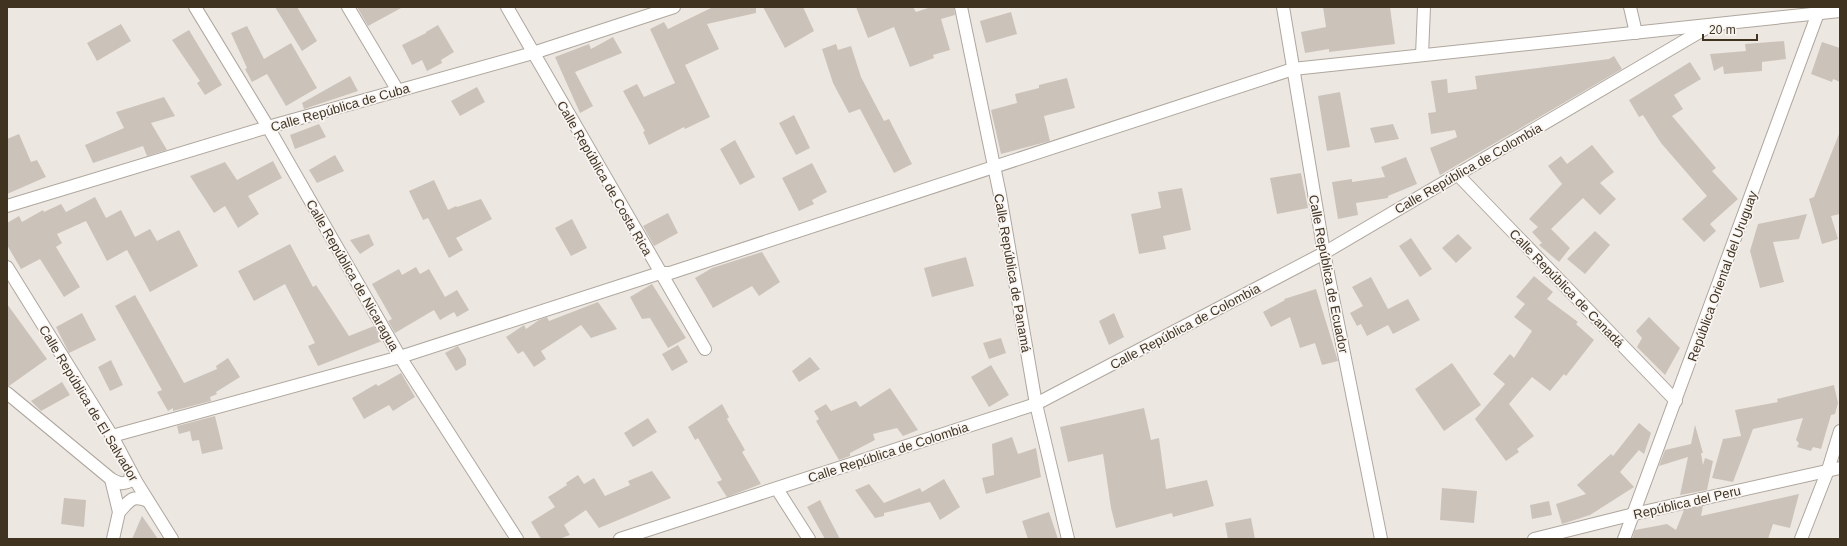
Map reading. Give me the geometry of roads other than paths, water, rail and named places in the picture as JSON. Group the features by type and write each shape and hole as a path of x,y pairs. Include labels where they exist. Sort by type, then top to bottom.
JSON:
{"street":[{"name":"Calle República de Nicaragua","path":"195,7 268,127 400,357 517,539"},
{"path":"348,7 398,91"},
{"name":"Calle República de Costa Rica","path":"507,7 705,349"},
{"name":"Calle República de Cuba","path":"7,206 268,127 533,53 654,10 674,7"},
{"name":"Calle República de Panamá","path":"961,7 994,166 1036,404 1068,539"},
{"name":"Calle República de Ecuador","path":"1283,7 1324,253 1381,539"},
{"path":"1422,55 1424,7"},
{"path":"1630,7 1636,33"},
{"path":"112,436 400,357 660,273 670,273 1294,69 1840,11"},
{"name":"República Oriental del Uruguay","path":"1624,539 1818,13"},
{"name":"Calle República de Colombia","path":"620,539 1036,404 1324,253 1712,25"},
{"name":"Calle República de Canadá","path":"1458,175 1676,401"},
{"name":"Calle República de El Salvador","path":"7,267 112,436 131,472 172,539"},
{"path":"7,393 117,483 126,484 130,481 131,472"},
{"path":"1801,539 1834,469 1840,431"},
{"name":"República del Peru","path":"1534,539 1634,514 1834,469"},
{"path":"111,479 119,512 113,539"},
{"path":"777,488 809,539"},
{"path":"119,512 132,498 138,497 148,501"}]}
